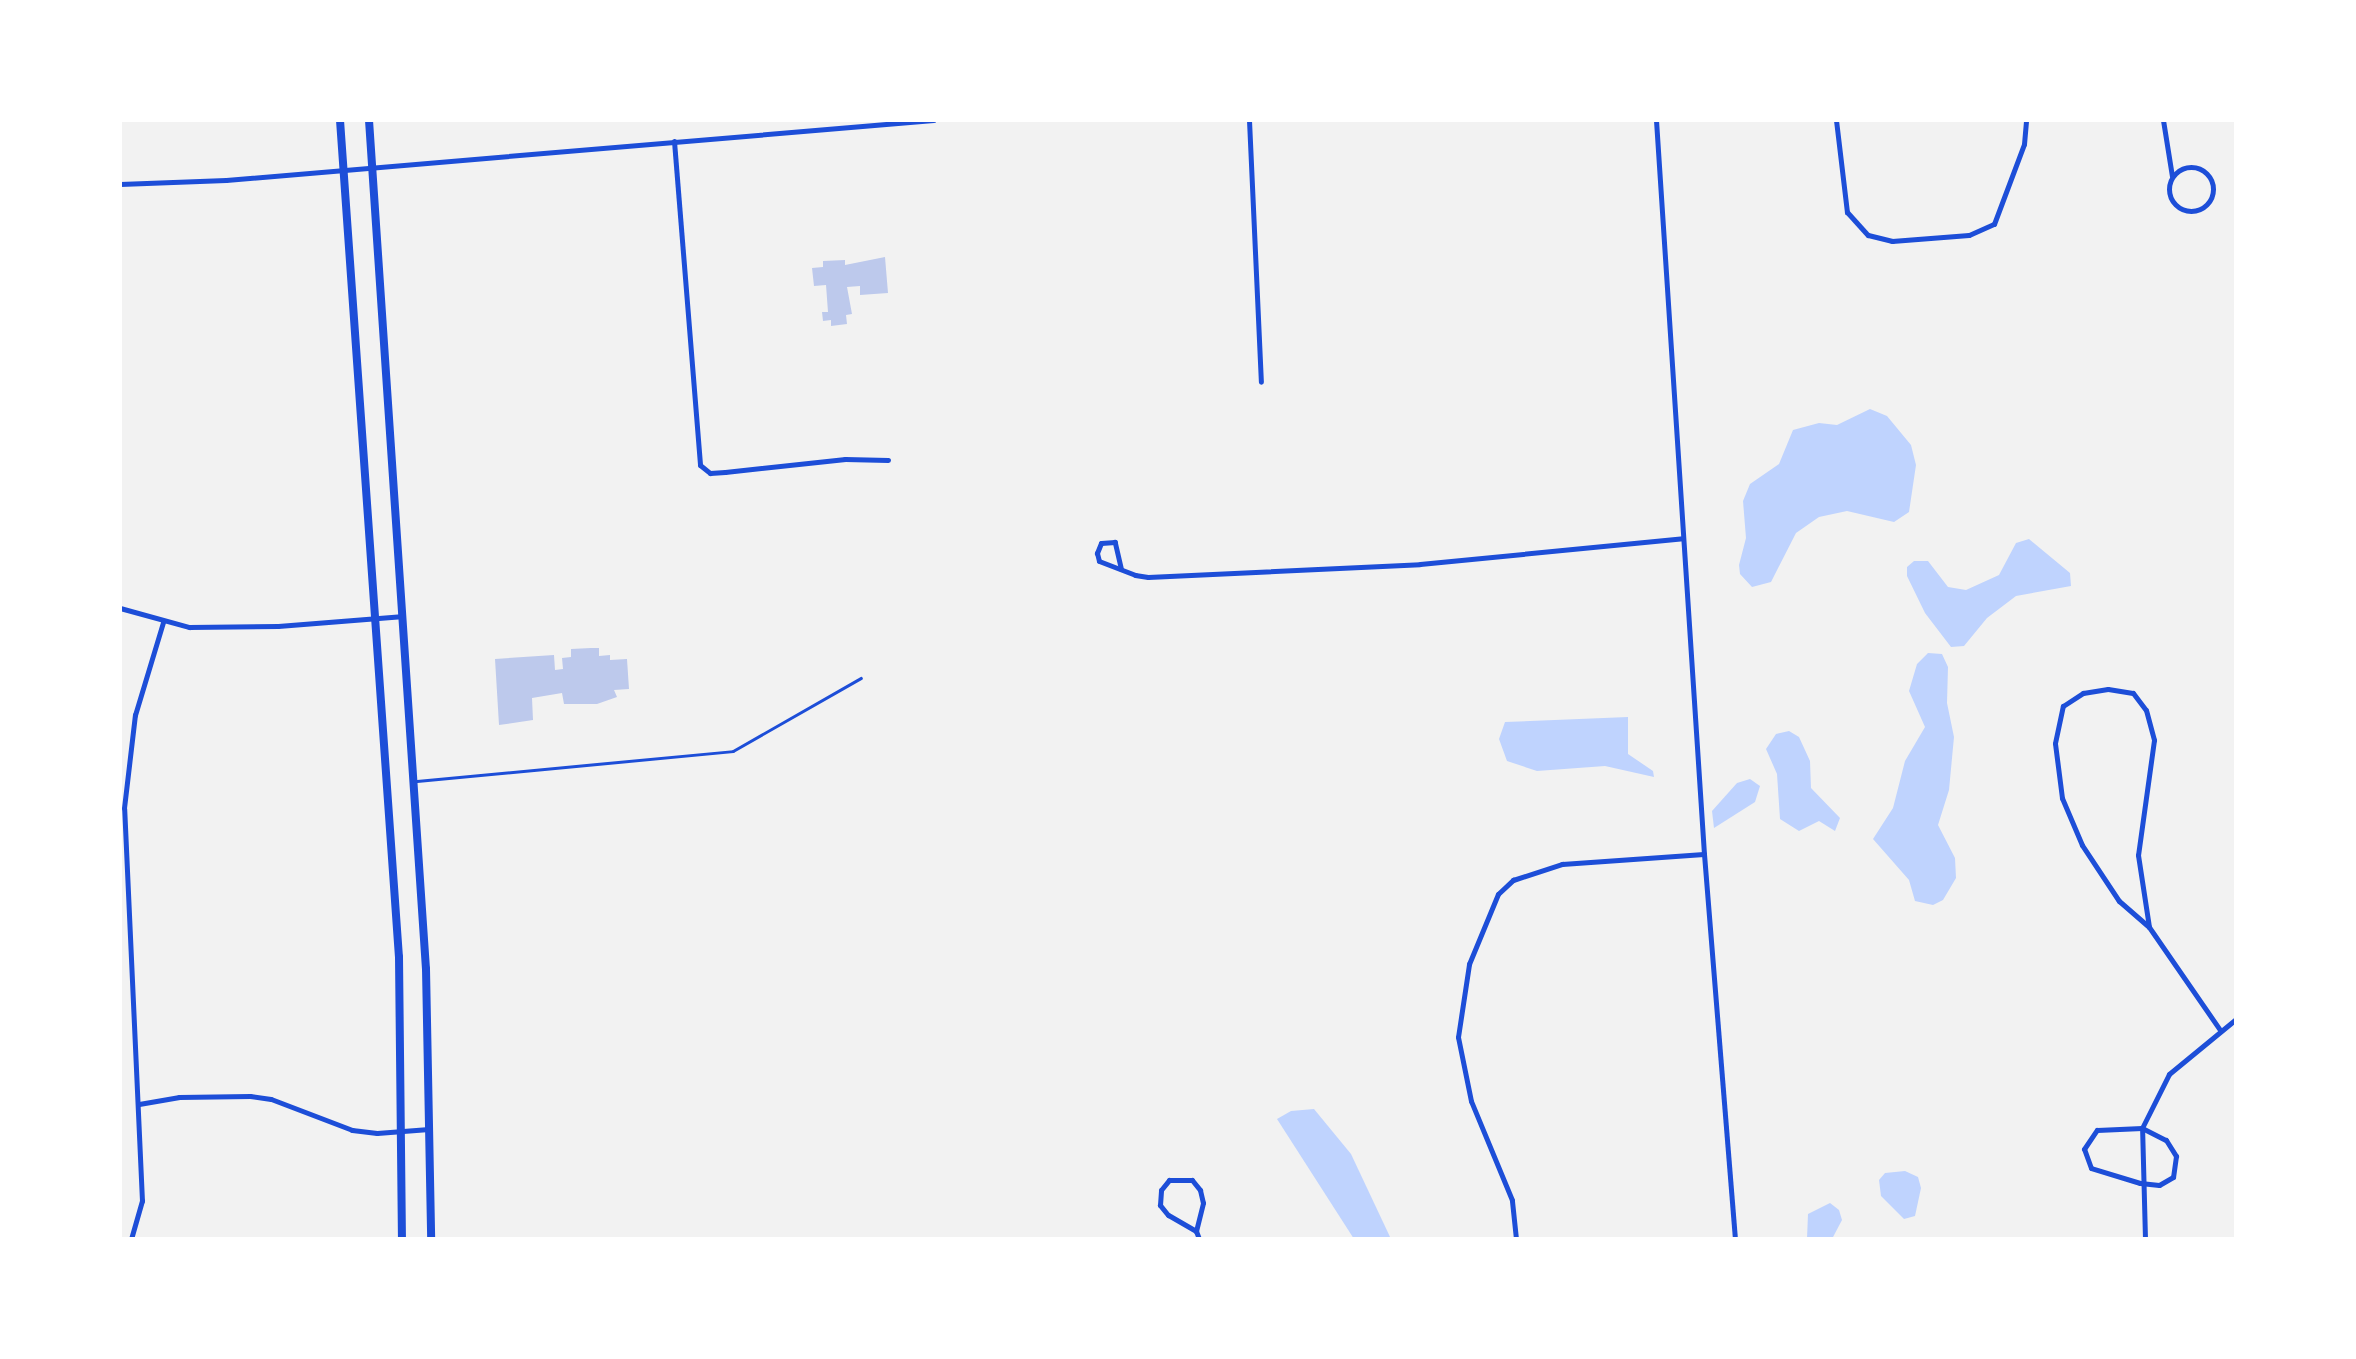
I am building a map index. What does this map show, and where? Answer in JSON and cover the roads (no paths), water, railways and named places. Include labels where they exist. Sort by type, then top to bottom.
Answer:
[{"type":"main road","points":[[340,120],[400,956],[402,1239]]},
{"type":"main road","points":[[369,120],[428,1019],[430,1239]]},
{"type":"street","points":[[120,184],[932,120]]},
{"type":"street","points":[[1249,120],[1261,382]]},
{"type":"street","points":[[1656,120],[1704,854],[1735,1239]]},
{"type":"street","points":[[1836,120],[1846,212],[1868,235],[1892,240],[1969,235],[1994,224],[2024,144],[2026,120]]},
{"type":"street","points":[[2163,120],[2173,177],[2171,197],[2180,208],[2193,211],[2210,200],[2212,183],[2203,170],[2183,168],[2173,177]]},
{"type":"street","points":[[674,141],[700,464],[710,473],[845,459],[888,460]]},
{"type":"street","points":[[1121,569],[1115,542],[1101,543],[1096,553],[1099,562],[1121,569],[1148,577],[1406,564],[1683,538]]},
{"type":"street","points":[[120,608],[163,622],[220,626],[401,616]]},
{"type":"street","points":[[132,1239],[142,1202],[124,808],[135,715],[163,622]]},
{"type":"street","points":[[2150,927],[2138,856],[2154,740],[2147,716],[2133,694],[2108,689],[2083,694],[2063,706],[2055,743],[2062,798],[2082,846],[2119,901],[2150,927],[2220,1030]]},
{"type":"street","points":[[1516,1239],[1512,1200],[1471,1100],[1458,1037],[1468,964],[1498,894],[1513,880],[1562,864],[1704,854]]},
{"type":"street","points":[[2145,1239],[2140,1184],[2142,1128],[2169,1074],[2236,1019]]},
{"type":"street","points":[[139,1104],[179,1097],[250,1096],[271,1099],[352,1130],[429,1129]]},
{"type":"street","points":[[2142,1128],[2166,1140],[2176,1156],[2173,1177],[2160,1185],[2140,1184],[2091,1168],[2084,1149],[2097,1130],[2142,1128]]},
{"type":"street","points":[[1196,1231],[1168,1215],[1160,1205],[1161,1190],[1169,1180],[1192,1180],[1200,1190],[1204,1204],[1196,1231],[1199,1239]]},
{"type":"lane","points":[[415,781],[733,751],[860,678]]},
{"type":"water","points":[[1870,409],[1887,416],[1911,445],[1916,465],[1909,512],[1894,522],[1847,511],[1819,517],[1796,533],[1771,582],[1752,587],[1740,574],[1739,565],[1746,538],[1743,501],[1750,484],[1779,464],[1793,430],[1819,423],[1837,425]]},
{"type":"water","points":[[2029,539],[2070,573],[2071,586],[2016,596],[1987,618],[1964,646],[1951,647],[1925,613],[1907,576],[1907,567],[1914,561],[1928,561],[1948,587],[1966,590],[1999,575],[2016,543]]},
{"type":"water","points":[[1928,653],[1942,654],[1948,667],[1947,703],[1954,737],[1949,790],[1938,825],[1955,858],[1956,878],[1943,900],[1933,905],[1915,901],[1909,880],[1873,839],[1893,808],[1905,761],[1925,727],[1909,691],[1917,664]]},
{"type":"water","points":[[1628,717],[1628,754],[1653,771],[1654,777],[1605,766],[1537,771],[1507,761],[1499,739],[1505,722]]},
{"type":"water","points":[[1789,731],[1799,737],[1810,761],[1811,788],[1840,818],[1835,831],[1819,821],[1799,831],[1780,819],[1777,774],[1766,749],[1776,734]]},
{"type":"water","points":[[1750,779],[1760,786],[1755,802],[1714,828],[1712,811],[1737,783]]},
{"type":"water","points":[[1314,1109],[1351,1154],[1391,1239],[1354,1239],[1277,1119],[1291,1111]]},
{"type":"water","points":[[1905,1171],[1918,1177],[1921,1188],[1915,1216],[1904,1219],[1881,1196],[1879,1180],[1885,1173]]},
{"type":"water","points":[[1830,1203],[1839,1210],[1842,1220],[1832,1239],[1807,1239],[1808,1214]]}]
